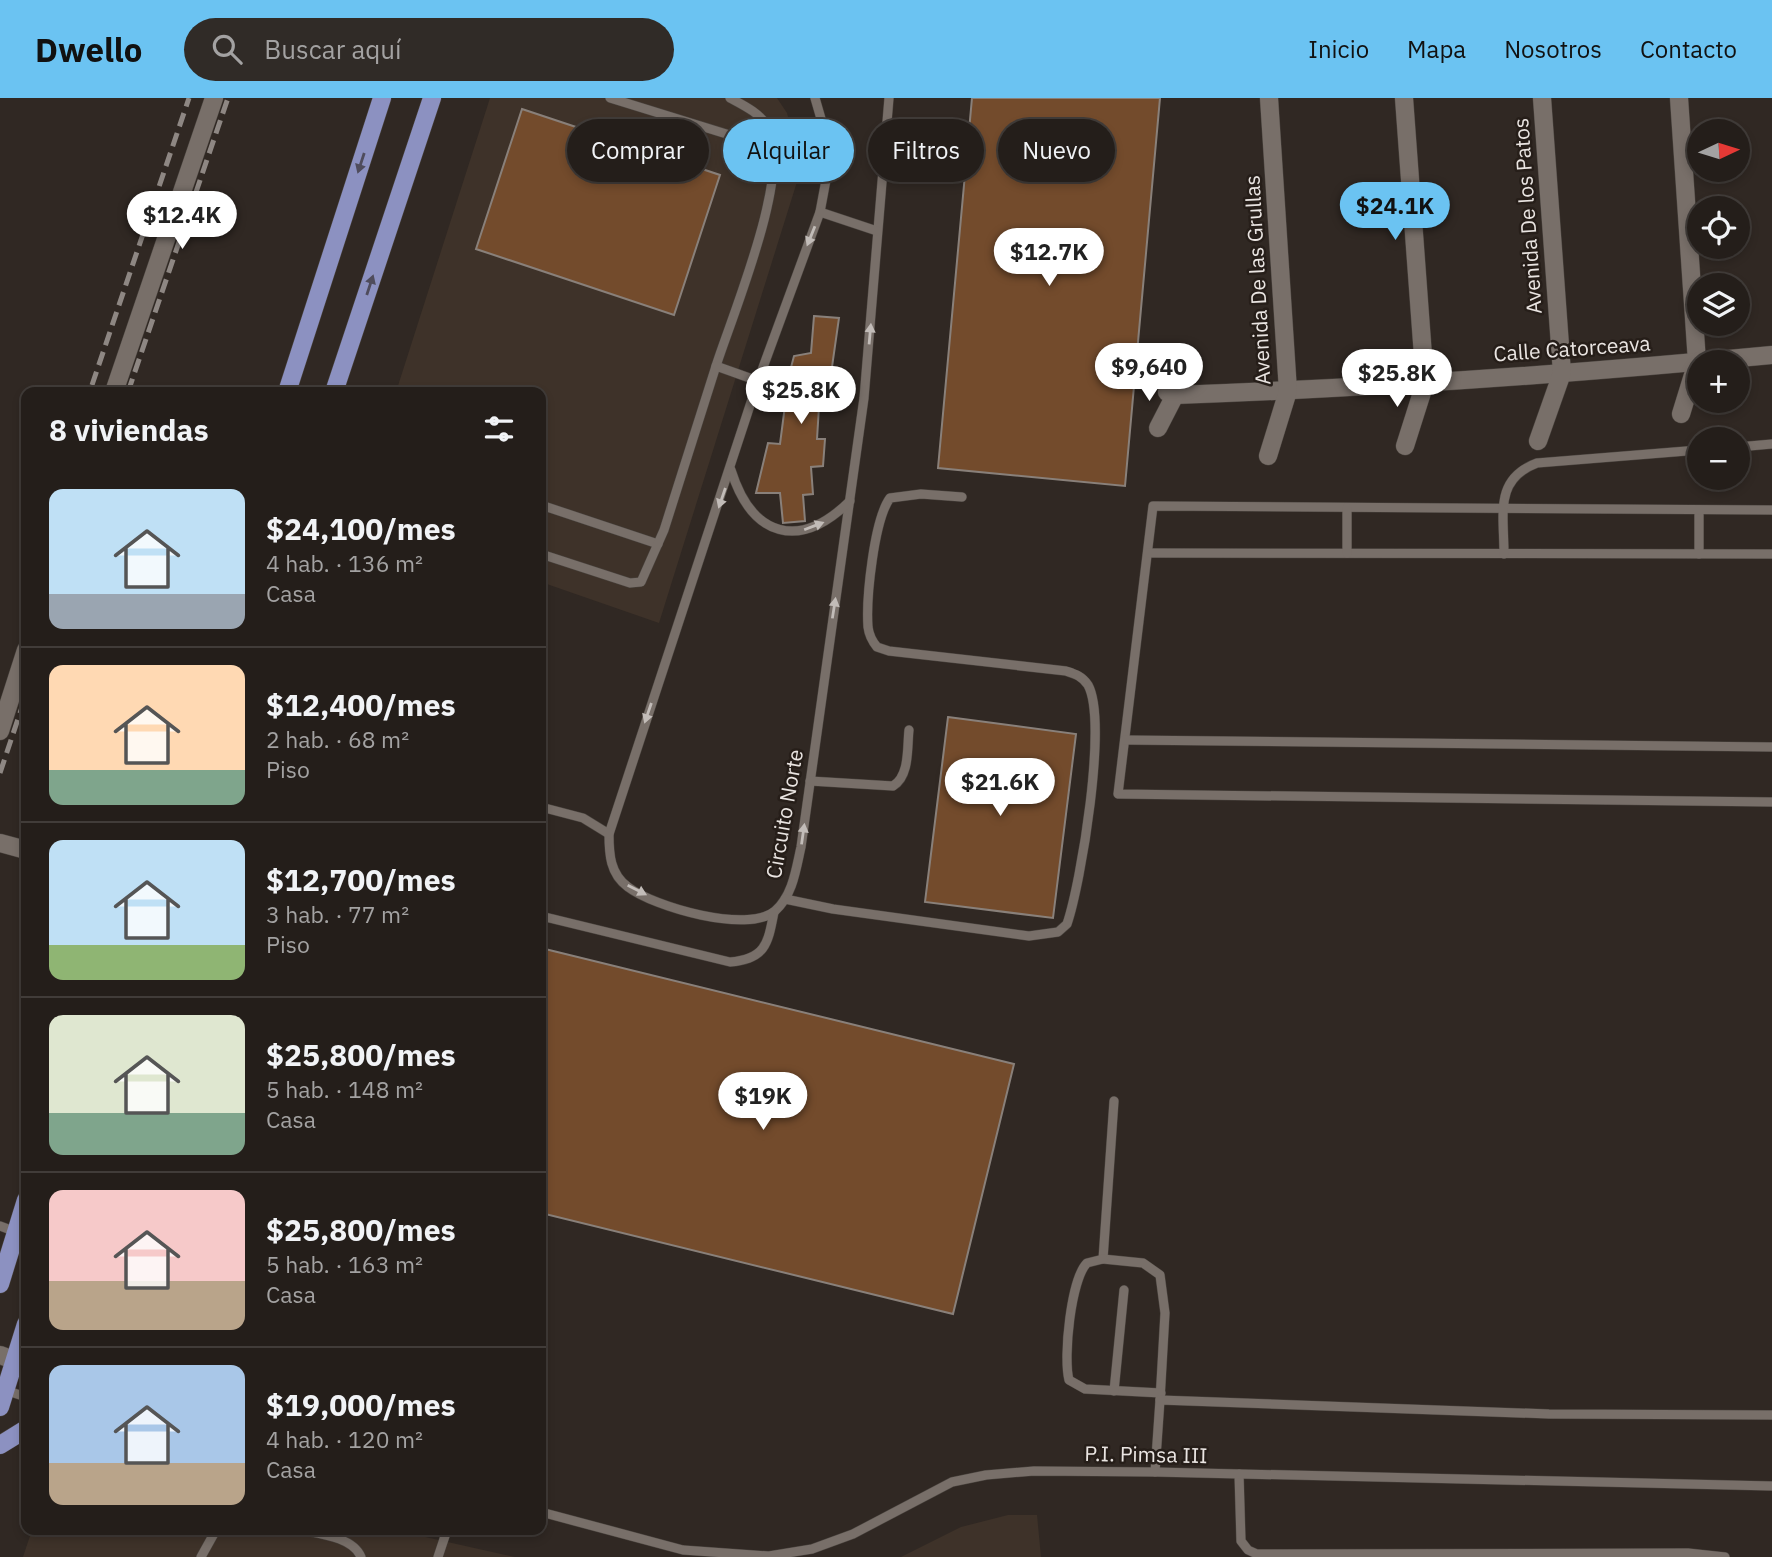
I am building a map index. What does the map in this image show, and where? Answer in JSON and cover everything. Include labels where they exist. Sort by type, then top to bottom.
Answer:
[{"type":"main road","points":[[289,387],[382,98]]},
{"type":"main road","points":[[336,387],[432,98]]},
{"type":"main road","points":[[2,1273],[8,1229],[21,1208]]},
{"type":"main road","points":[[2,1395],[21,1339]]},
{"type":"main road","points":[[0,1445],[21,1432]]},
{"type":"street","points":[[116,387],[214,98]]},
{"type":"street","name":"Avenida De las Grullas","points":[[1268,456],[1288,391],[1269,98]]},
{"type":"street","points":[[1404,98],[1425,383],[1405,446]]},
{"type":"street","name":"Avenida De los Patos","points":[[1542,98],[1562,373]]},
{"type":"street","points":[[1679,98],[1696,350]]},
{"type":"street","name":"Calle Catorceava","points":[[1750,357],[1772,355]]},
{"type":"street","name":"Calle Catorceava","points":[[1158,428],[1171,394],[1425,383],[1687,363]]},
{"type":"street","points":[[1538,441],[1562,373]]},
{"type":"street","points":[[1681,414],[1687,394]]},
{"type":"street","points":[[0,732],[21,666]]},
{"type":"street","points":[[0,843],[21,849]]},
{"type":"lane","points":[[610,98],[723,133]]},
{"type":"lane","points":[[730,98],[752,110],[761,119]]},
{"type":"lane","points":[[774,912],[759,920],[722,919],[673,907],[628,887],[611,864],[609,834],[731,470],[758,381],[820,212],[827,180],[825,142],[815,98]]},
{"type":"lane","name":"Circuito Norte","points":[[774,912],[785,899],[801,847],[850,501],[864,398],[889,98]]},
{"type":"lane","points":[[546,556],[636,583],[645,577],[765,218],[773,182]]},
{"type":"lane","points":[[820,212],[877,231]]},
{"type":"lane","points":[[716,366],[758,381]]},
{"type":"lane","points":[[1750,446],[1772,444]]},
{"type":"lane","points":[[1504,554],[1504,509],[1508,483],[1519,470],[1537,463],[1687,451]]},
{"type":"lane","points":[[731,470],[751,514],[775,530],[806,531],[820,526],[850,501]]},
{"type":"lane","points":[[785,899],[833,909],[1029,936],[1058,932],[1067,924],[1083,843],[1094,755],[1096,724],[1089,687],[1081,677],[1066,671],[889,651],[877,647],[868,629],[884,507],[890,498],[903,495],[962,497]]},
{"type":"lane","points":[[1772,510],[1153,506],[1118,794],[1772,802]]},
{"type":"lane","points":[[546,507],[658,544]]},
{"type":"lane","points":[[1346,553],[1347,508]]},
{"type":"lane","points":[[1699,510],[1699,554]]},
{"type":"lane","points":[[1147,553],[1772,554]]},
{"type":"lane","points":[[810,781],[893,786],[899,783],[905,769],[909,730]]},
{"type":"lane","points":[[1125,740],[1772,747]]},
{"type":"lane","points":[[546,808],[583,818],[609,834]]},
{"type":"lane","points":[[546,917],[730,962],[755,958],[765,947],[774,912]]},
{"type":"lane","points":[[1103,1259],[1114,1101]]},
{"type":"lane","points":[[1155,1472],[1161,1396],[1165,1312],[1160,1275],[1143,1262],[1103,1259],[1087,1264],[1077,1280],[1067,1373],[1077,1387],[1161,1396],[1549,1414],[1772,1415]]},
{"type":"lane","points":[[1114,1391],[1124,1290]]},
{"type":"lane","points":[[2,1395],[21,1397]]},
{"type":"lane","name":"P.I. Pimsa III","points":[[546,1514],[683,1550],[769,1556],[812,1549],[853,1534],[952,1482],[1034,1471],[1772,1486]]},
{"type":"lane","points":[[1238,1474],[1241,1541],[1248,1550],[1257,1554],[1688,1553],[1725,1557]]},
{"type":"lane","points":[[201,1557],[213,1535]]},
{"type":"lane","points":[[320,1535],[345,1541],[357,1548],[361,1557]]},
{"type":"lane","points":[[438,1557],[445,1535]]},
{"type":"shaded area","points":[[490,98],[777,98],[788,119],[723,119],[723,182],[797,182],[659,623],[546,584],[546,387],[398,387]]},
{"type":"shaded area","points":[[1008,1515],[1037,1515],[1041,1557],[901,1557],[961,1527]]},
{"type":"shaded area","points":[[30,1535],[416,1535],[515,1557],[23,1557]]},
{"type":"building","points":[[972,98],[1160,98],[1125,486],[938,468],[964,182],[984,182],[984,119],[970,119]]},
{"type":"building","points":[[522,109],[567,124],[567,182],[709,182],[709,171],[720,175],[674,315],[476,249]]},
{"type":"building","points":[[814,316],[839,318],[831,374],[821,374],[817,439],[825,439],[823,466],[811,467],[813,494],[803,495],[805,521],[783,523],[780,493],[756,493],[768,443],[780,444],[794,356],[811,353]]},
{"type":"building","points":[[948,717],[1076,734],[1053,918],[925,902]]},
{"type":"building","points":[[546,949],[1014,1064],[953,1314],[546,1214]]},
{"type":"railway","points":[[92,385],[189,98]]},
{"type":"railway","points":[[130,387],[228,98]]},
{"type":"railway","points":[[0,773],[21,710]]}]
